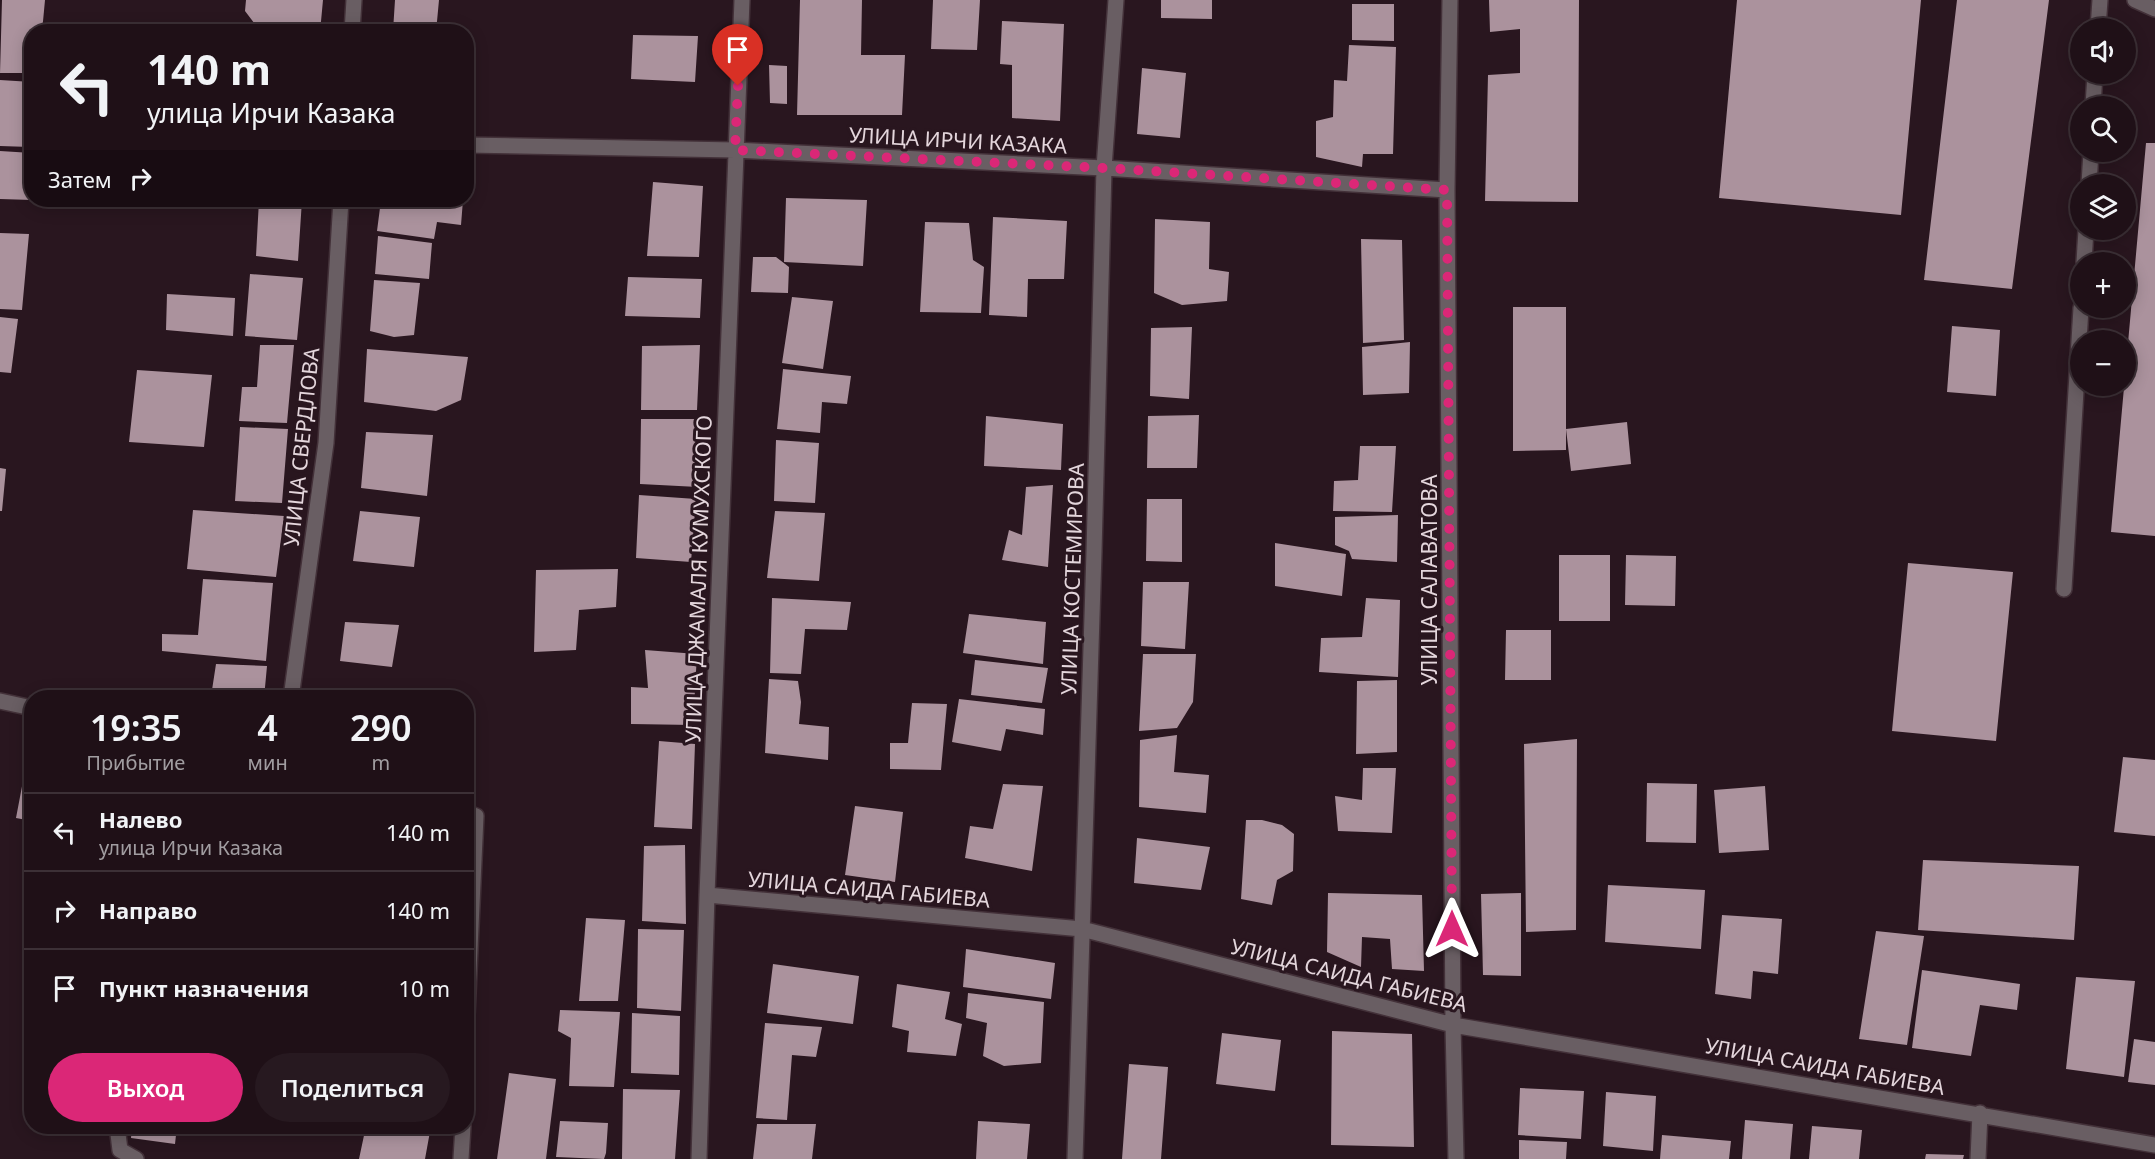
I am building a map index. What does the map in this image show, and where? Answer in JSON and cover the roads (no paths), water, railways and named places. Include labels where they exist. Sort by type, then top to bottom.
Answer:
[{"type":"street","points":[[352,24],[354,0]]},
{"type":"street","name":"УЛИЦА ДЖАМАЛЯ КУМУХСКОГО","points":[[699,1159],[742,0]]},
{"type":"street","name":"УЛИЦА КОСТЕМИРОВА","points":[[1075,1159],[1104,168],[1116,0]]},
{"type":"street","name":"УЛИЦА САЛАВАТОВА","points":[[1450,0],[1447,190],[1456,1159]]},
{"type":"street","points":[[2099,18],[2100,0]]},
{"type":"street","points":[[2135,0],[2155,9]]},
{"type":"street","name":"УЛИЦА ИРЧИ КАЗАКА","points":[[474,145],[735,150],[1104,168],[1447,190]]},
{"type":"street","name":"УЛИЦА СВЕРДЛОВА","points":[[292,690],[327,443],[341,207]]},
{"type":"street","points":[[2064,589],[2080,318]]},
{"type":"street","points":[[0,701],[24,706]]},
{"type":"street","points":[[474,815],[476,816],[474,860]]},
{"type":"street","name":"УЛИЦА САИДА ГАБИЕВА","points":[[707,895],[1082,929],[1453,1025],[1980,1113],[2155,1145]]},
{"type":"street","points":[[1978,1159],[1980,1113]]},
{"type":"street","points":[[118,1134],[120,1150],[136,1159]]},
{"type":"street","points":[[461,1159],[463,1134]]}]
